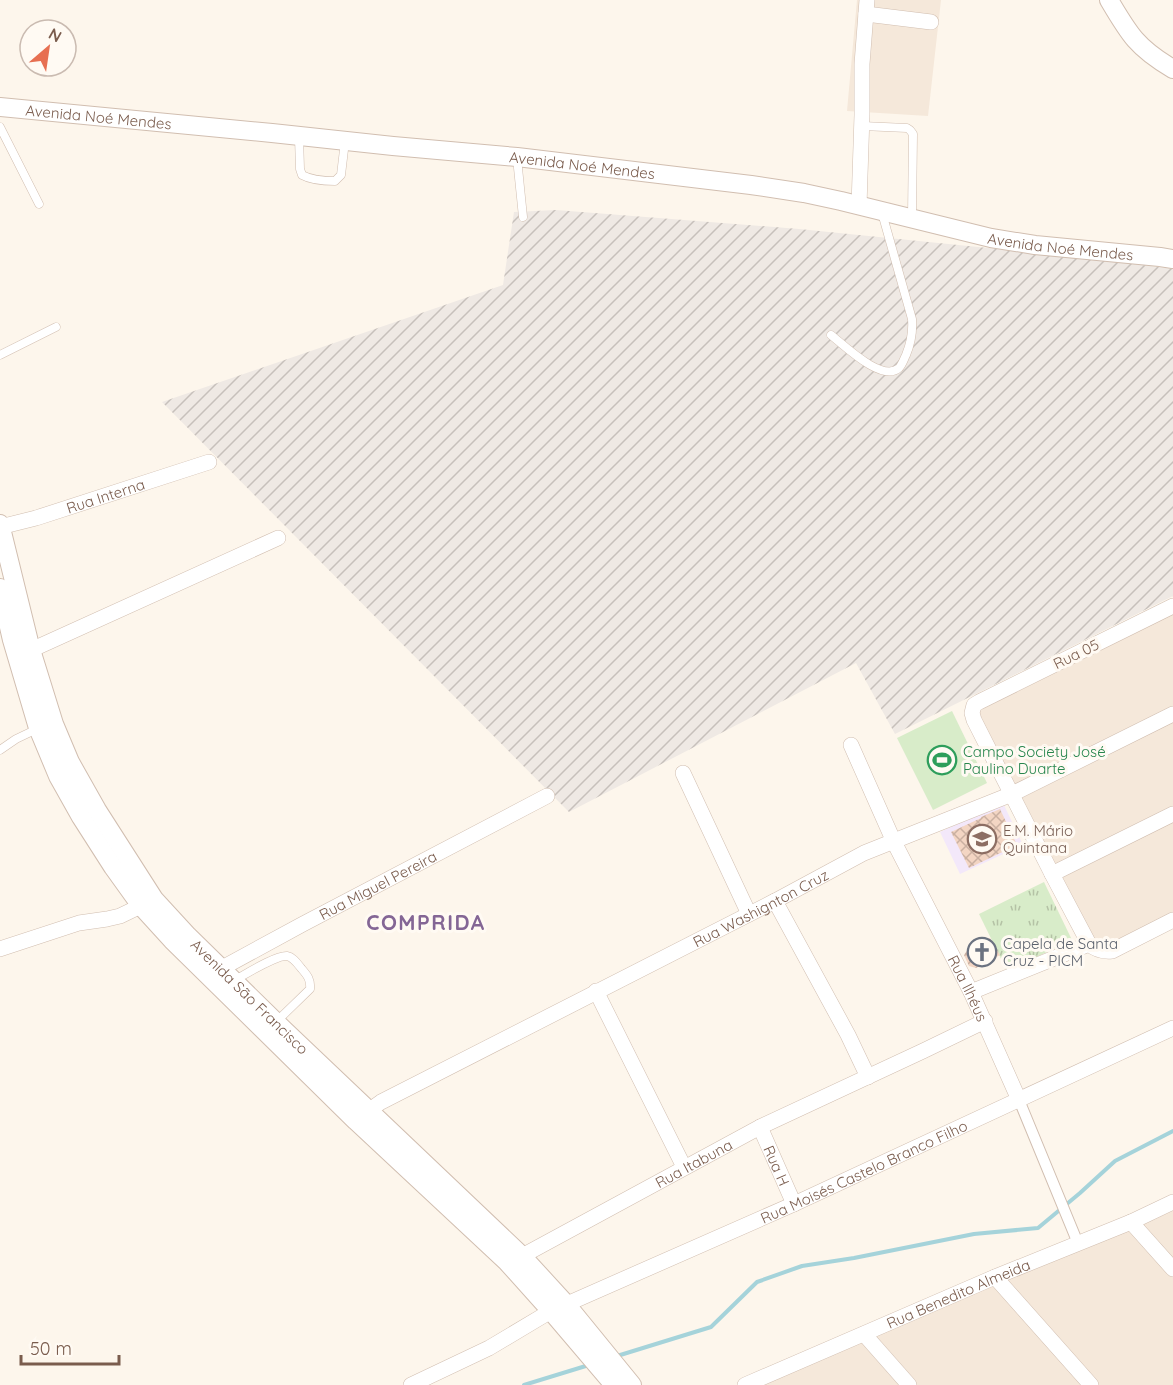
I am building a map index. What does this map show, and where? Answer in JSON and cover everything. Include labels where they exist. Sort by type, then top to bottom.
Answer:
[{"type":"street","points":[[1109,0],[1138,45],[1173,69]]},
{"type":"street","points":[[859,206],[862,64],[866,7],[931,22]]},
{"type":"street","name":"Avenida Noé Mendes","points":[[0,107],[517,157],[751,185],[804,193],[991,238],[1035,245],[1169,257]]},
{"type":"street","name":"Rua Interna","points":[[0,526],[36,518],[209,462]]},
{"type":"street","name":"Avenida São Francisco","points":[[0,526],[31,650],[46,726]]},
{"type":"street","points":[[31,650],[279,538]]},
{"type":"street","name":"Avenida São Francisco","points":[[0,588],[12,640],[46,726],[70,762],[147,903],[188,936],[221,975],[486,1242],[559,1307]]},
{"type":"street","name":"Rua 05","points":[[1012,794],[974,720],[973,708],[980,702],[1173,606]]},
{"type":"street","name":"Rua Washignton Cruz","points":[[362,1116],[381,1102],[775,901],[864,853],[1012,794],[1173,714]]},
{"type":"street","name":"Rua Ilhéus","points":[[851,745],[894,842],[985,1021],[1075,1236]]},
{"type":"street","points":[[683,773],[749,914]]},
{"type":"street","points":[[1012,794],[1089,944],[1099,951],[1112,951],[1173,920]]},
{"type":"street","name":"Rua Miguel Pereira","points":[[221,975],[548,796]]},
{"type":"street","points":[[1052,874],[1173,814]]},
{"type":"street","points":[[775,901],[848,1035],[868,1077]]},
{"type":"street","points":[[0,949],[79,922],[120,916],[147,903]]},
{"type":"street","points":[[971,992],[1089,944]]},
{"type":"street","name":"Avenida São Francisco","points":[[221,975],[278,1030]]},
{"type":"street","points":[[596,991],[684,1167]]},
{"type":"street","name":"Rua Itabuna","points":[[522,1256],[759,1127],[985,1021]]},
{"type":"street","name":"Rua Moisés Castelo Branco Filho","points":[[411,1385],[489,1348],[559,1307],[794,1204],[1173,1028]]},
{"type":"street","name":"Avenida São Francisco","points":[[362,1116],[522,1256],[559,1307],[599,1355],[632,1385]]},
{"type":"street","name":"Rua H","points":[[759,1127],[794,1204]]},
{"type":"street","name":"Rua Benedito Almeida","points":[[745,1385],[995,1277],[1131,1222],[1173,1202]]},
{"type":"street","points":[[1131,1222],[1173,1269]]},
{"type":"street","points":[[995,1277],[1090,1385]]},
{"type":"street","points":[[864,1334],[909,1385]]},
{"type":"street","name":"Avenida São Francisco","points":[[599,1355],[614,1385]]},
{"type":"lane","points":[[0,126],[39,204]]},
{"type":"lane","points":[[862,126],[907,128],[913,134],[912,219]]},
{"type":"lane","points":[[299,136],[302,175],[329,181],[335,181],[341,174],[345,141]]},
{"type":"lane","points":[[517,157],[523,218]]},
{"type":"lane","points":[[831,335],[868,364],[880,370],[890,372],[899,368],[905,358],[912,340],[912,319],[881,212]]},
{"type":"lane","points":[[0,355],[56,327]]},
{"type":"lane","points":[[0,750],[16,739],[46,726]]},
{"type":"lane","points":[[221,975],[279,957],[288,956],[295,960],[311,983],[309,989],[278,1030]]},
{"type":"shaded area","points":[[857,0],[941,0],[928,116],[847,111]]},
{"type":"shaded area","points":[[556,210],[799,229],[1097,259],[1173,269],[1173,596],[895,734],[856,663],[569,812],[162,402],[503,285],[514,212]]},
{"type":"shaded area","points":[[1173,607],[1173,920],[1112,951],[1089,944],[974,705]]},
{"type":"shaded area","name":"E.M. Mário Quintana","points":[[1003,803],[1023,845],[960,874],[940,832]]},
{"type":"shaded area","points":[[1173,1202],[1173,1385],[745,1385]]},
{"type":"green space","name":"Campo Society José Paulino Duarte","points":[[952,711],[987,783],[933,810],[897,738]]},
{"type":"green space","points":[[1044,882],[1072,940],[1007,971],[979,914]]},
{"type":"building","name":"E.M. Mário Quintana","points":[[1000,809],[1017,845],[969,868],[951,832]]},
{"type":"building","name":"Capela de Santa Cruz - PICM","points":[[990,938],[1000,955],[976,968],[969,966],[964,955],[968,949]]},
{"type":"waterway","points":[[617,1356],[711,1327],[757,1282],[802,1266],[974,1234],[1038,1228],[1115,1161],[1173,1131]]},
{"type":"waterway","points":[[524,1385],[589,1365]]},
{"type":"place","name":"Campo Society José Paulino Duarte","points":[[942,760]]},
{"type":"place","name":"E.M. Mário Quintana","points":[[982,839]]},
{"type":"place","name":"Capela de Santa Cruz - PICM","points":[[982,952]]},
{"type":"district","name":"COMPRIDA","points":[[426,922]]}]
